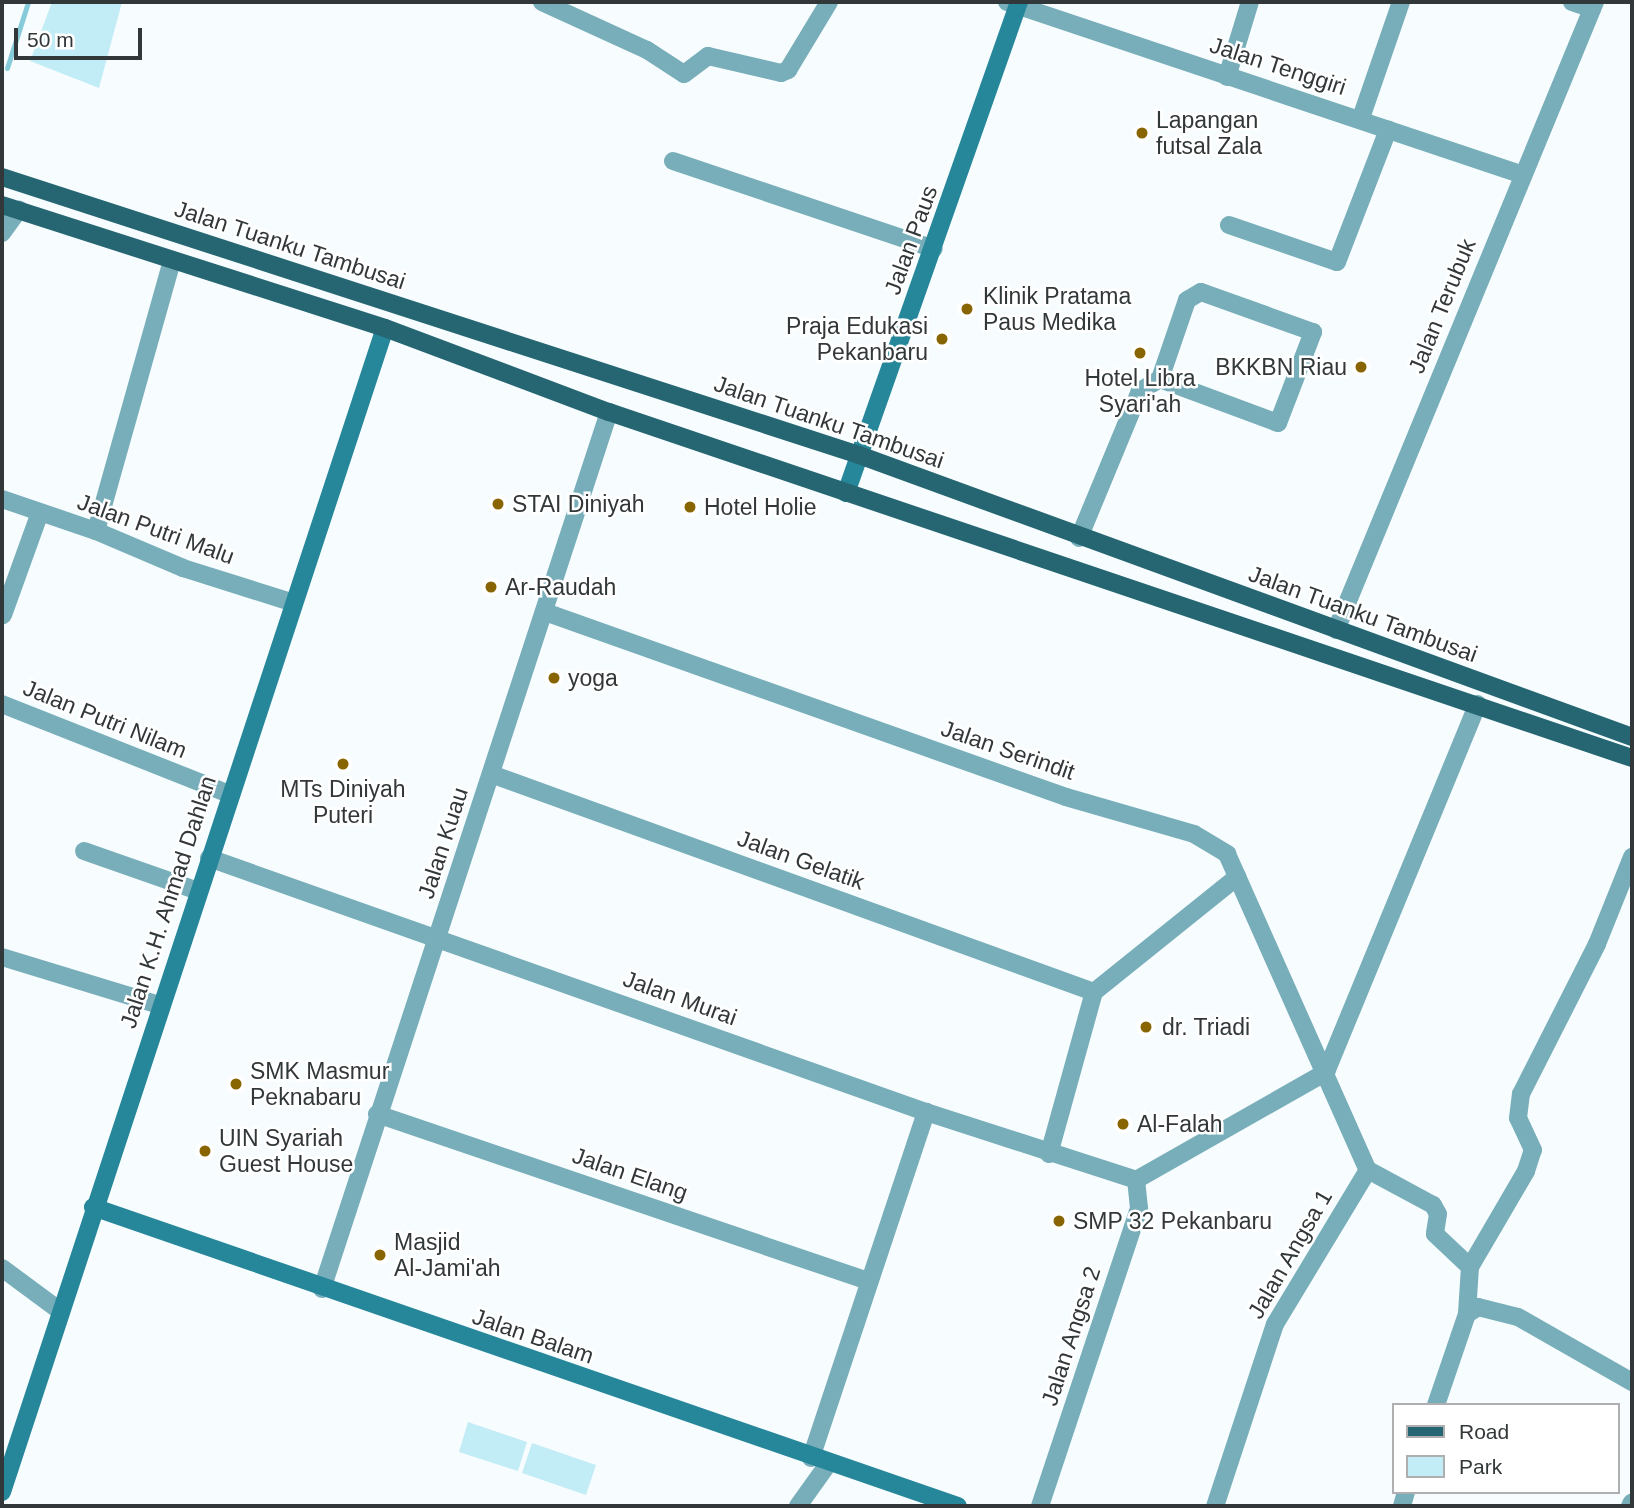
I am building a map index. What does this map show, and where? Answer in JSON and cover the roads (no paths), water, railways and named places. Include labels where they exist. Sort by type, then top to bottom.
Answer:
[{"type":"main road","name":"Jalan Paus","points":[[846,493],[934,249],[1015,3]]},
{"type":"main road","name":"Jalan Tuanku Tambusai","points":[[2,177],[859,454],[1079,538],[1632,737]]},
{"type":"main road","name":"Jalan Tuanku Tambusai","points":[[10,208],[385,328],[609,412],[1632,758]]},
{"type":"main road","name":"Jalan K.H. Ahmad Dahlan","points":[[2,1492],[159,1005],[385,328]]},
{"type":"main road","name":"Jalan Balam","points":[[93,1207],[322,1289],[958,1506]]},
{"type":"street","points":[[542,2],[647,50],[684,74],[708,56],[781,73],[788,70],[829,2]]},
{"type":"street","points":[[1227,77],[1250,2]]},
{"type":"street","points":[[1361,118],[1401,2]]},
{"type":"street","points":[[1572,2],[1594,5]]},
{"type":"street","name":"Jalan Tenggiri","points":[[1015,3],[1227,77],[1361,118],[1388,130],[1522,174]]},
{"type":"street","name":"Jalan Terubuk","points":[[1336,630],[1594,5]]},
{"type":"street","points":[[1229,225],[1337,262],[1388,130]]},
{"type":"street","points":[[673,161],[934,249]]},
{"type":"street","points":[[2,233],[10,208]]},
{"type":"street","points":[[96,531],[172,261]]},
{"type":"street","points":[[1079,538],[1140,391],[1160,379],[1187,300],[1201,292],[1312,332],[1278,423],[1160,379]]},
{"type":"street","name":"Jalan Kuau","points":[[322,1289],[377,1114],[439,938],[609,412]]},
{"type":"street","name":"Jalan Putri Malu","points":[[2,499],[96,531],[183,568],[294,603]]},
{"type":"street","points":[[3,615],[40,512]]},
{"type":"street","name":"Jalan Serindit","points":[[545,612],[1066,797],[1194,834],[1227,854],[1326,1072]]},
{"type":"street","name":"Jalan Putri Nilam","points":[[2,704],[229,794]]},
{"type":"street","points":[[1136,1180],[1326,1072],[1478,704]]},
{"type":"street","name":"Jalan Gelatik","points":[[491,774],[1094,992]]},
{"type":"street","points":[[84,851],[198,891]]},
{"type":"street","points":[[1437,1403],[1467,1314],[1471,1267],[1526,1171],[1533,1150],[1518,1118],[1521,1094],[1597,944],[1632,857]]},
{"type":"street","name":"Jalan Murai","points":[[209,858],[926,1112],[1136,1180]]},
{"type":"street","points":[[1049,1154],[1094,992],[1237,877]]},
{"type":"street","points":[[2,957],[159,1005]]},
{"type":"street","points":[[1326,1072],[1368,1170],[1433,1205],[1438,1214],[1435,1234],[1471,1267]]},
{"type":"street","points":[[798,1506],[820,1461],[868,1281],[926,1112]]},
{"type":"street","name":"Jalan Elang","points":[[377,1114],[868,1281]]},
{"type":"street","name":"Jalan Angsa 1","points":[[1215,1506],[1275,1324],[1368,1170]]},
{"type":"street","name":"Jalan Angsa 2","points":[[1040,1506],[1139,1208],[1136,1180]]},
{"type":"street","points":[[2,1268],[59,1310]]},
{"type":"street","points":[[1467,1314],[1488,1306],[1518,1317],[1632,1382]]},
{"type":"waterway","points":[[7,68],[28,2]]},
{"type":"place","name":"Lapangan futsal Zala","points":[[1142,133]]},
{"type":"place","name":"Klinik Pratama Paus Medika","points":[[967,309]]},
{"type":"place","name":"Praja Edukasi Pekanbaru","points":[[942,339]]},
{"type":"place","name":"Hotel Libra Syari'ah","points":[[1140,353]]},
{"type":"place","name":"BKKBN Riau","points":[[1361,367]]},
{"type":"place","name":"STAI Diniyah","points":[[498,504]]},
{"type":"place","name":"Hotel Holie","points":[[690,507]]},
{"type":"place","name":"Ar-Raudah","points":[[491,587]]},
{"type":"place","name":"yoga","points":[[554,678]]},
{"type":"place","name":"MTs Diniyah Puteri","points":[[343,764]]},
{"type":"place","name":"dr. Triadi","points":[[1146,1027]]},
{"type":"place","name":"SMK Masmur Peknabaru","points":[[236,1084]]},
{"type":"place","name":"Al-Falah","points":[[1123,1124]]},
{"type":"place","name":"UIN Syariah Guest House","points":[[205,1151]]},
{"type":"place","name":"SMP 32 Pekanbaru","points":[[1059,1221]]},
{"type":"place","name":"Masjid Al-Jami'ah","points":[[380,1255]]}]
